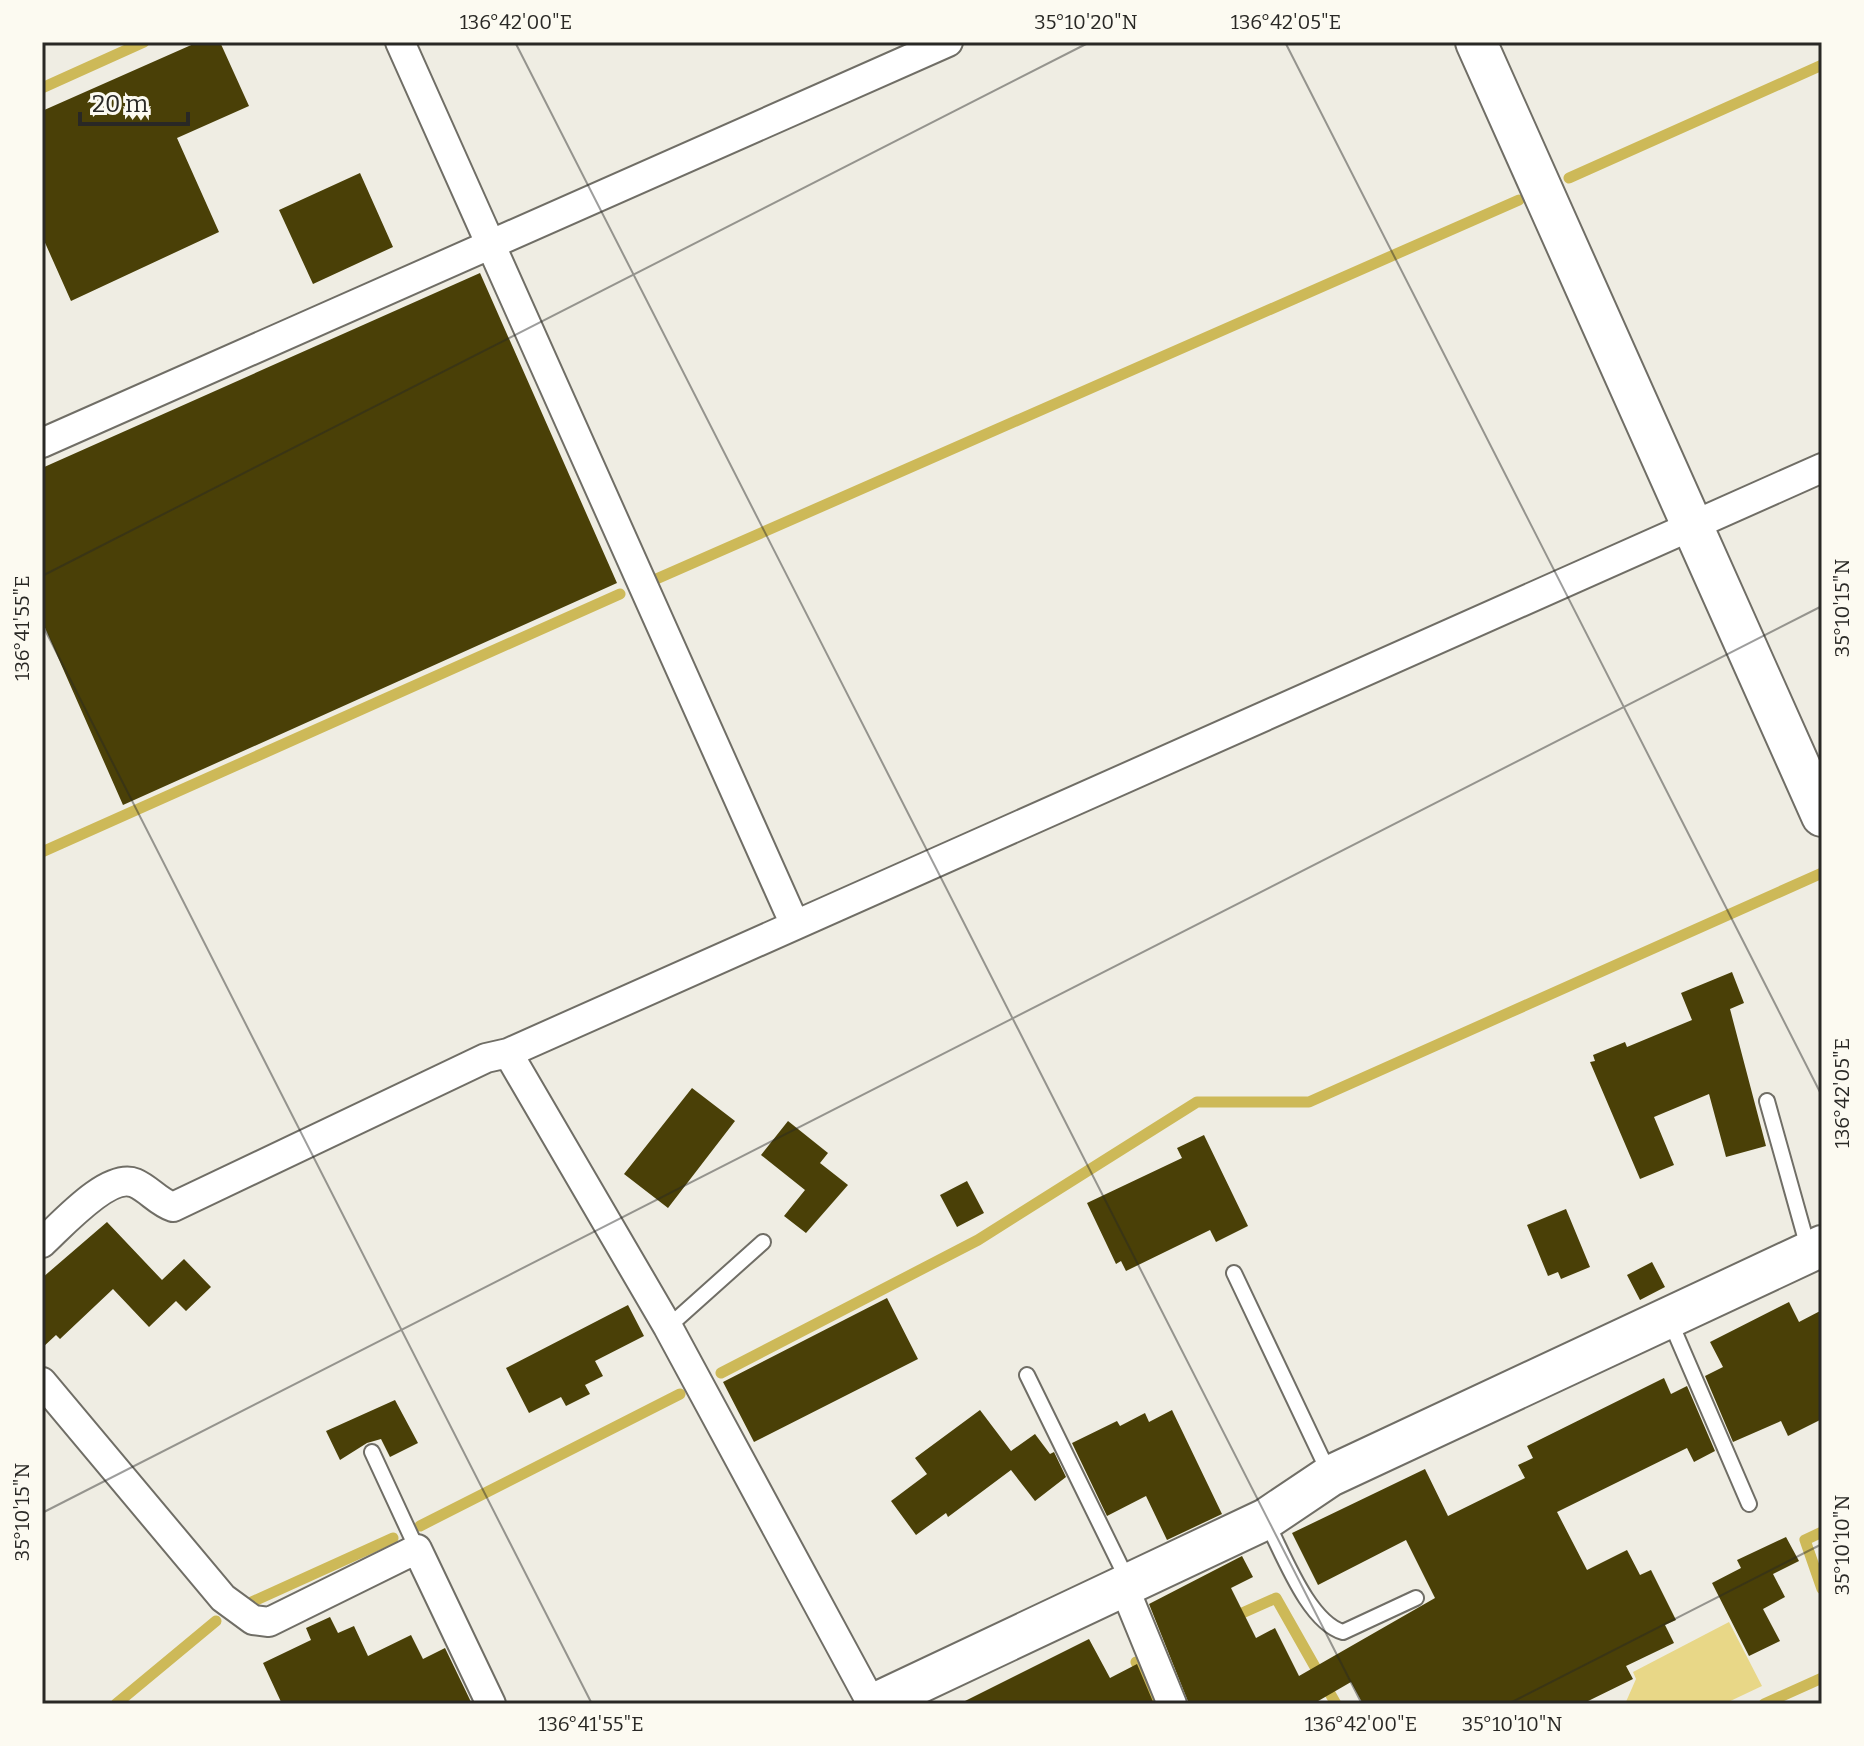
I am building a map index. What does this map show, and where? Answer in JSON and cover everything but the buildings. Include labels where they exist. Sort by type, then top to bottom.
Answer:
[{"type":"street","points":[[400,42],[795,925]]},
{"type":"street","points":[[42,443],[948,42]]},
{"type":"street","points":[[1476,42],[1822,816]]},
{"type":"street","points":[[42,1243],[105,1187],[120,1180],[135,1183],[161,1203],[173,1207],[486,1058],[508,1053],[1822,468]]},
{"type":"street","points":[[508,1053],[668,1327],[873,1704],[1266,1519],[1330,1476],[1816,1249]]},
{"type":"street","points":[[42,1382],[223,1598],[253,1620],[269,1622],[417,1549],[491,1704]]},
{"type":"street","points":[[1127,1586],[1172,1704]]},
{"type":"lane","points":[[1767,1101],[1816,1249]]},
{"type":"lane","points":[[668,1327],[763,1242]]},
{"type":"lane","points":[[1234,1273],[1330,1476]]},
{"type":"lane","points":[[1668,1318],[1749,1504]]},
{"type":"lane","points":[[1027,1375],[1127,1586]]},
{"type":"lane","points":[[372,1452],[417,1549]]},
{"type":"lane","points":[[1266,1519],[1316,1614],[1328,1628],[1343,1632],[1416,1598]]},
{"type":"shaded area","points":[[1729,1622],[1762,1686],[1724,1704],[1625,1704],[1636,1679],[1633,1672]]},
{"type":"waterway","points":[[42,88],[144,42]]},
{"type":"waterway","points":[[1569,178],[1822,65]]},
{"type":"waterway","points":[[654,580],[1519,200]]},
{"type":"waterway","points":[[42,852],[620,594]]},
{"type":"waterway","points":[[721,1373],[978,1240],[1197,1102],[1309,1102],[1822,873]]},
{"type":"waterway","points":[[420,1526],[680,1394]]},
{"type":"waterway","points":[[1822,1532],[1805,1540],[1822,1589]]},
{"type":"waterway","points":[[245,1605],[393,1538]]},
{"type":"waterway","points":[[1231,1618],[1276,1598],[1336,1704]]},
{"type":"waterway","points":[[116,1704],[216,1621]]},
{"type":"waterway","points":[[1136,1662],[1155,1704]]},
{"type":"waterway","points":[[1764,1704],[1822,1678]]}]
